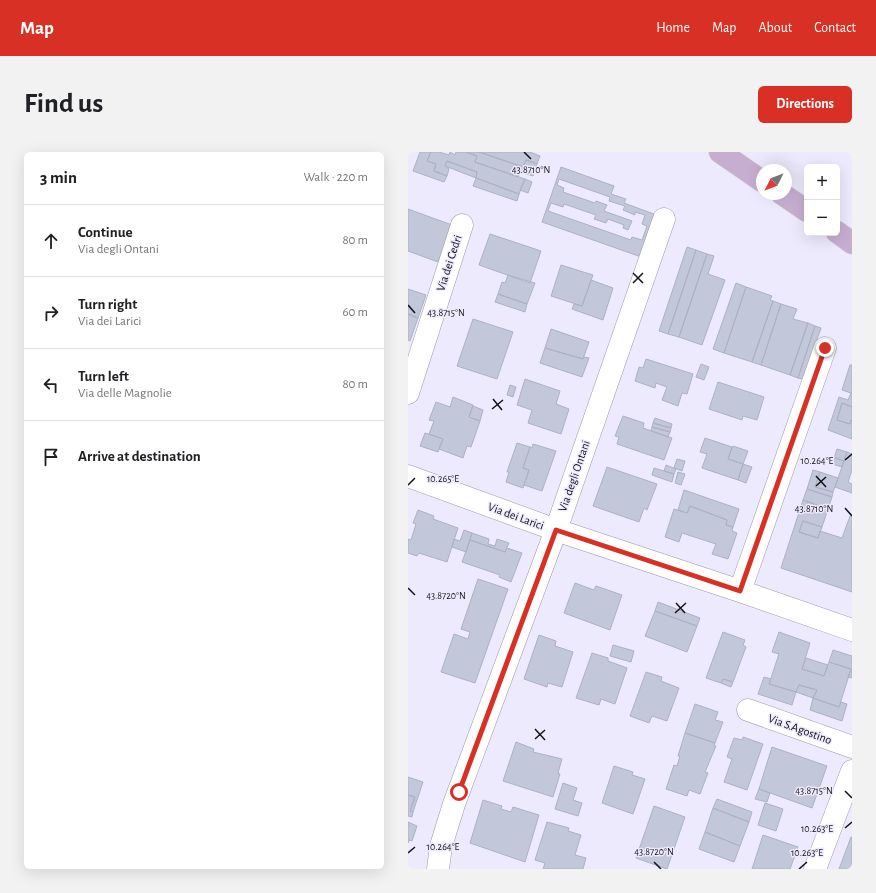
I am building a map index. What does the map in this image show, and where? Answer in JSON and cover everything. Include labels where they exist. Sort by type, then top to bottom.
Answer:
[{"type":"main road","points":[[720,152],[756,176]]},
{"type":"main road","points":[[791,200],[804,209]]},
{"type":"main road","points":[[840,234],[852,243]]},
{"type":"street","name":"Via degli Ontani","points":[[438,869],[441,846],[454,804],[556,530],[664,219]]},
{"type":"street","name":"Via dei Cedri","points":[[408,393],[462,225]]},
{"type":"street","points":[[740,591],[825,348]]},
{"type":"street","name":"Via dei Larici","points":[[408,476],[556,530],[852,630]]},
{"type":"street","name":"Via S.Agostino","points":[[748,710],[852,747]]},
{"type":"street","points":[[815,869],[852,771]]},
{"type":"building","points":[[420,152],[431,152],[427,161],[436,164],[434,171],[447,176],[444,182],[413,171]]},
{"type":"building","points":[[431,152],[439,152],[449,155],[450,152],[455,155],[456,152],[466,152],[477,156],[475,162],[525,179],[519,194],[476,178],[477,172],[447,161],[445,166],[449,169],[447,176],[434,171],[436,164],[427,161]]},
{"type":"building","points":[[466,152],[479,152],[523,167],[526,160],[537,164],[533,176],[520,172],[518,177],[475,162],[477,156]]},
{"type":"building","points":[[479,152],[530,152],[540,156],[537,164],[526,160],[523,167]]},
{"type":"building","points":[[447,161],[477,172],[476,178],[445,166]]},
{"type":"building","points":[[561,167],[614,186],[611,194],[626,199],[624,203],[662,217],[647,259],[542,222]],"holes":[[[559,179],[610,197],[609,201],[625,206],[623,210],[635,215],[635,212],[645,215],[642,224],[647,226],[642,240],[632,237],[631,240],[548,211],[551,203],[563,207],[564,204],[596,215],[594,219],[606,223],[608,219],[624,225],[623,228],[628,230],[632,221],[604,211],[607,205],[596,201],[595,203],[563,192],[564,188],[557,185]]]},
{"type":"building","points":[[476,178],[519,194],[517,201],[473,186]]},
{"type":"building","points":[[525,179],[532,182],[528,193],[520,190]]},
{"type":"building","points":[[408,209],[452,225],[438,262],[408,251]]},
{"type":"building","points":[[490,234],[541,251],[530,283],[479,265]]},
{"type":"building","points":[[687,247],[696,250],[668,334],[659,331]]},
{"type":"building","points":[[696,250],[707,254],[679,337],[668,334]]},
{"type":"building","points":[[707,254],[714,256],[708,274],[725,280],[702,345],[679,337]]},
{"type":"building","points":[[561,265],[593,275],[582,306],[551,296]]},
{"type":"building","points":[[508,275],[535,283],[527,304],[498,294],[502,282],[505,283]]},
{"type":"building","points":[[591,280],[613,288],[603,320],[572,309],[574,304],[582,306]]},
{"type":"building","points":[[736,283],[746,287],[724,353],[713,349]]},
{"type":"building","points":[[746,287],[772,296],[770,300],[773,301],[752,362],[724,353]]},
{"type":"building","points":[[408,289],[426,295],[418,318],[408,314]]},
{"type":"building","points":[[498,294],[527,304],[525,312],[495,302]]},
{"type":"building","points":[[773,301],[781,304],[761,365],[752,362]]},
{"type":"building","points":[[781,304],[797,309],[793,319],[808,323],[790,375],[761,365]]},
{"type":"building","points":[[408,314],[418,318],[410,341],[408,340]]},
{"type":"building","points":[[473,319],[513,332],[497,379],[457,366]]},
{"type":"building","points":[[808,323],[815,326],[798,378],[790,375]]},
{"type":"building","points":[[815,326],[821,328],[803,379],[798,378]]},
{"type":"building","points":[[551,329],[589,342],[583,359],[545,348]]},
{"type":"building","points":[[545,348],[583,359],[584,357],[589,358],[582,377],[540,363]]},
{"type":"building","points":[[646,359],[693,374],[687,394],[682,393],[678,406],[662,400],[667,387],[656,383],[655,388],[635,381],[639,367],[643,368]]},
{"type":"building","points":[[701,364],[709,367],[704,380],[696,377]]},
{"type":"building","points":[[850,365],[852,365],[852,407],[842,403],[837,420],[850,424],[852,420],[852,439],[828,430],[839,397],[848,400],[851,393],[842,390]]},
{"type":"building","points":[[525,379],[560,391],[556,404],[569,409],[561,434],[528,423],[532,410],[517,405]]},
{"type":"building","points":[[718,382],[764,397],[757,420],[743,416],[742,420],[709,409]]},
{"type":"building","points":[[510,385],[516,387],[513,397],[507,395]]},
{"type":"building","points":[[453,397],[473,405],[469,417],[480,421],[471,447],[467,446],[463,458],[439,449],[443,439],[429,434],[434,421],[429,420],[436,402],[450,407]]},
{"type":"building","points":[[842,403],[852,407],[852,420],[850,424],[837,420]]},
{"type":"building","points":[[473,406],[483,410],[480,421],[469,417]]},
{"type":"building","points":[[623,416],[644,423],[643,428],[672,438],[664,460],[617,444],[619,437],[615,436]]},
{"type":"building","points":[[655,418],[672,424],[671,428],[653,423]]},
{"type":"building","points":[[653,423],[671,428],[670,432],[652,427]]},
{"type":"building","points":[[652,427],[670,432],[668,437],[651,431]]},
{"type":"building","points":[[425,433],[443,439],[438,452],[420,446]]},
{"type":"building","points":[[705,438],[732,447],[728,459],[743,464],[738,480],[702,468],[707,454],[700,452]]},
{"type":"building","points":[[517,443],[530,447],[523,468],[529,470],[523,488],[506,482],[509,472],[507,472]]},
{"type":"building","points":[[533,444],[556,451],[542,491],[524,485],[529,470],[523,468],[530,447],[532,448]]},
{"type":"building","points":[[733,446],[748,451],[743,464],[728,459]]},
{"type":"building","points":[[837,449],[847,452],[844,461],[834,458]]},
{"type":"building","points":[[847,452],[852,454],[852,470],[848,482],[852,484],[852,493],[835,487]]},
{"type":"building","points":[[831,456],[844,461],[842,467],[829,463]]},
{"type":"building","points":[[677,459],[685,461],[682,471],[674,468]]},
{"type":"building","points":[[743,464],[752,467],[746,483],[738,480]]},
{"type":"building","points":[[666,465],[676,469],[674,474],[664,471]]},
{"type":"building","points":[[607,467],[657,484],[647,510],[644,508],[639,522],[593,506]]},
{"type":"building","points":[[654,468],[674,474],[672,482],[652,475]]},
{"type":"building","points":[[813,470],[820,472],[815,487],[833,492],[832,497],[807,489]]},
{"type":"building","points":[[678,472],[685,474],[681,485],[675,483]]},
{"type":"building","points":[[820,472],[838,478],[833,492],[815,487]]},
{"type":"building","points":[[807,489],[832,497],[828,509],[803,500]]},
{"type":"building","points":[[684,490],[739,509],[733,527],[726,525],[727,520],[690,506],[687,513],[678,510]]},
{"type":"building","points":[[803,500],[828,509],[822,527],[803,521],[799,532],[818,538],[820,531],[842,538],[850,516],[852,516],[852,592],[781,568]]},
{"type":"building","points":[[690,506],[727,520],[726,525],[733,527],[732,531],[737,533],[728,559],[712,554],[716,544],[682,533],[679,542],[665,537],[674,509],[687,513]]},
{"type":"building","points":[[418,510],[434,516],[433,519],[458,528],[447,562],[419,553],[417,556],[408,553],[408,539],[411,540],[416,524],[413,523]]},
{"type":"building","points":[[803,521],[822,527],[818,538],[799,532]]},
{"type":"building","points":[[464,530],[472,533],[466,552],[452,547],[454,539],[460,541]]},
{"type":"building","points":[[472,533],[489,539],[488,544],[495,546],[497,539],[509,543],[505,552],[470,540]]},
{"type":"building","points":[[470,540],[505,552],[507,548],[522,553],[511,582],[499,577],[500,575],[462,562]]},
{"type":"building","points":[[478,579],[508,589],[475,683],[441,672],[454,634],[468,639],[470,632],[461,629]]},
{"type":"building","points":[[575,583],[594,590],[596,586],[622,595],[610,630],[564,613]]},
{"type":"building","points":[[658,602],[700,618],[697,626],[655,611]]},
{"type":"building","points":[[655,611],[697,626],[687,652],[645,636]]},
{"type":"building","points":[[723,632],[745,640],[743,645],[746,647],[733,682],[723,679],[721,683],[706,678]]},
{"type":"building","points":[[779,632],[810,643],[802,669],[824,676],[829,662],[851,669],[839,707],[813,698],[817,690],[799,685],[796,692],[769,684],[779,654],[772,652]]},
{"type":"building","points":[[539,635],[556,641],[555,646],[573,652],[562,687],[548,683],[547,687],[524,679]]},
{"type":"building","points":[[613,645],[634,651],[631,662],[610,656]]},
{"type":"building","points":[[833,650],[852,656],[852,678],[848,677],[851,669],[829,662]]},
{"type":"building","points":[[592,653],[608,658],[608,661],[627,668],[615,704],[601,699],[599,705],[576,698]]},
{"type":"building","points":[[806,658],[828,665],[824,676],[802,669]]},
{"type":"building","points":[[646,672],[662,677],[661,681],[679,688],[667,721],[652,716],[649,723],[630,716]]},
{"type":"building","points":[[764,677],[771,679],[769,684],[796,692],[792,705],[758,694]]},
{"type":"building","points":[[723,679],[733,682],[731,687],[721,683]]},
{"type":"building","points":[[799,685],[817,690],[813,698],[796,692]]},
{"type":"building","points":[[813,698],[839,707],[841,702],[847,704],[842,721],[810,710]]},
{"type":"building","points":[[695,704],[718,712],[715,720],[723,722],[715,743],[685,733]]},
{"type":"building","points":[[685,733],[715,743],[714,746],[716,746],[705,772],[708,773],[700,794],[689,790],[687,796],[666,789],[674,765],[677,766],[680,756],[678,756]]},
{"type":"building","points":[[743,737],[763,744],[747,790],[724,782],[732,759],[727,757],[734,738],[742,740]]},
{"type":"building","points":[[516,742],[534,749],[533,752],[562,759],[558,773],[560,774],[553,797],[503,781]]},
{"type":"building","points":[[772,747],[827,766],[812,808],[759,789]]},
{"type":"building","points":[[614,766],[633,772],[632,775],[645,779],[633,814],[602,803]]},
{"type":"building","points":[[408,777],[423,782],[413,812],[410,811],[415,797],[408,795]]},
{"type":"building","points":[[563,783],[577,788],[573,800],[582,803],[578,816],[555,809]]},
{"type":"building","points":[[759,789],[770,793],[767,802],[755,799]]},
{"type":"building","points":[[408,795],[415,797],[410,811],[413,812],[412,817],[408,816]]},
{"type":"building","points":[[717,799],[752,812],[749,822],[713,808]]},
{"type":"building","points":[[483,800],[502,806],[501,809],[511,812],[513,807],[539,815],[525,862],[470,843]]},
{"type":"building","points":[[765,803],[783,809],[776,831],[758,825]]},
{"type":"building","points":[[654,806],[685,817],[667,869],[636,858]]},
{"type":"building","points":[[713,808],[749,822],[740,846],[705,832]]},
{"type":"building","points":[[408,822],[417,826],[412,841],[409,840],[408,843]]},
{"type":"building","points":[[547,822],[569,828],[568,831],[581,835],[575,855],[586,858],[583,869],[543,869],[545,863],[535,860]]},
{"type":"building","points":[[705,832],[740,846],[734,862],[699,849]]},
{"type":"building","points":[[763,835],[798,847],[790,869],[752,869]]},
{"type":"building","points":[[851,837],[852,869],[839,869]]},
{"type":"route","points":[[459,792],[556,530],[740,591],[825,348]]}]
